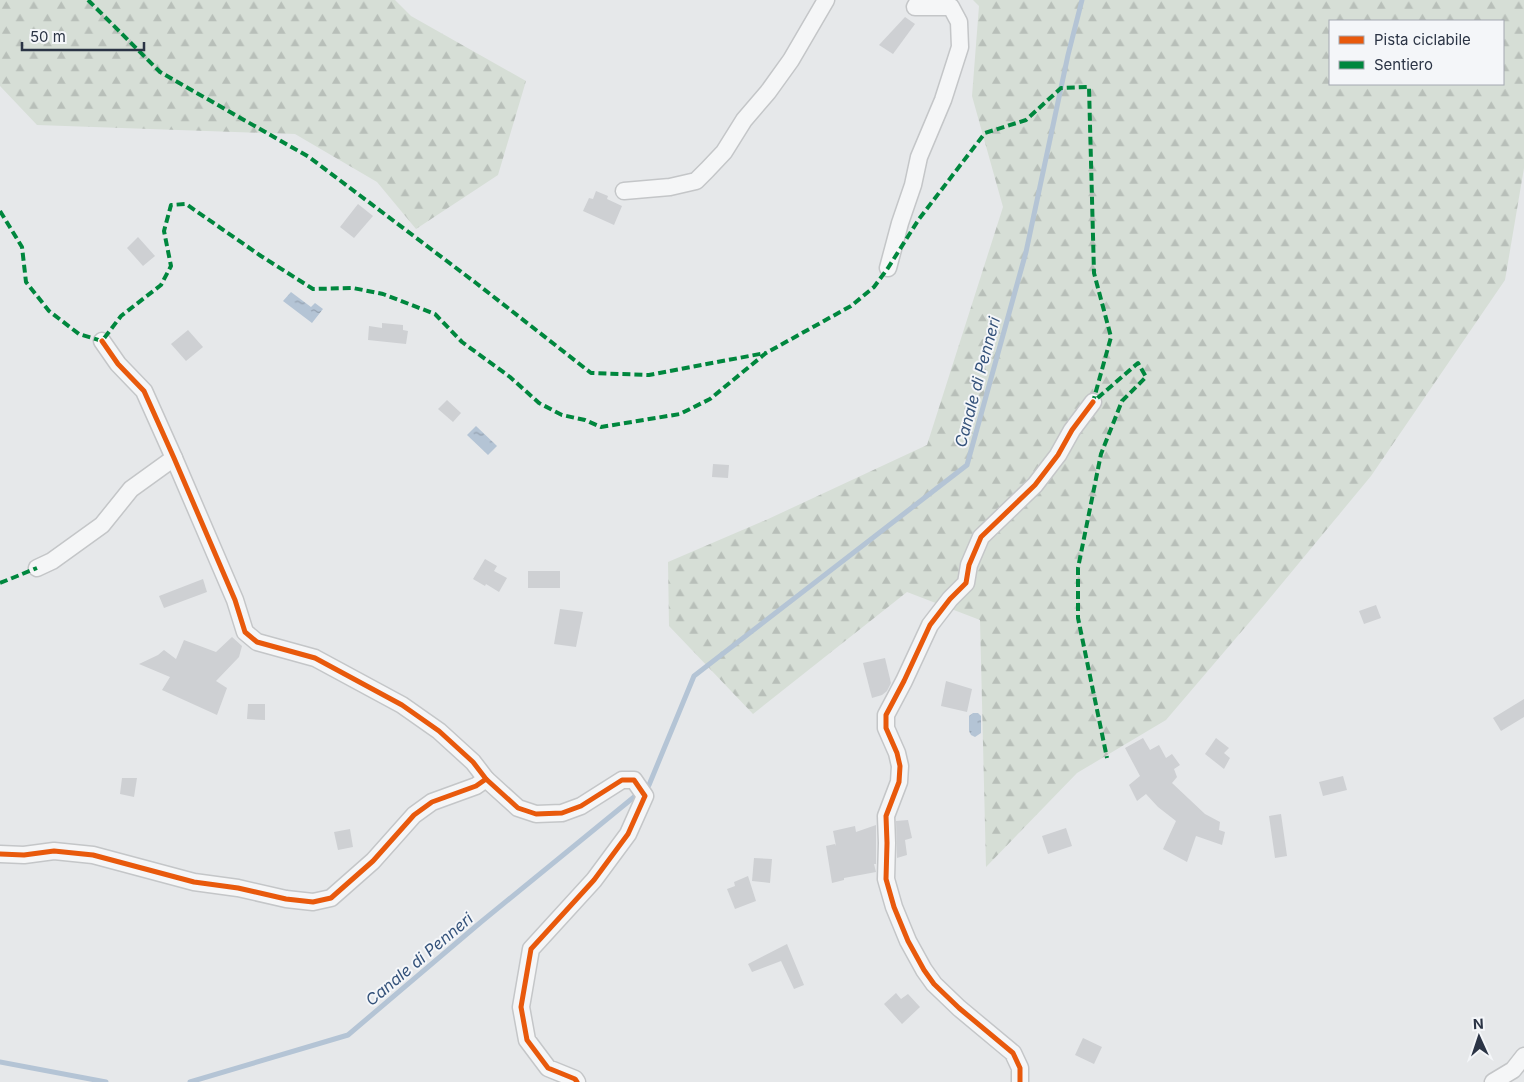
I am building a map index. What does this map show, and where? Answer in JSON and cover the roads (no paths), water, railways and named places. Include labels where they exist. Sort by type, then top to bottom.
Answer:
[{"type":"street","points":[[624,191],[670,187],[696,181],[724,152],[744,120],[768,92],[791,60],[826,0]]},
{"type":"street","points":[[888,268],[913,185],[919,157],[943,100],[960,47],[959,22],[951,7],[915,7],[919,0]]},
{"type":"street","points":[[102,342],[118,364],[144,391],[235,600],[244,632],[257,642],[315,658],[402,705],[439,731],[473,762],[486,779],[518,808],[536,814],[562,813],[581,806],[622,780],[634,780],[645,796],[628,834],[594,880],[530,949],[521,1007],[527,1040],[548,1068],[575,1079],[577,1082]]},
{"type":"street","points":[[1020,1082],[1020,1068],[1012,1053],[934,984],[908,941],[894,907],[886,879],[888,843],[886,816],[900,782],[900,766],[897,752],[886,728],[886,715],[930,625],[950,599],[966,583],[969,566],[981,537],[1035,485],[1058,455],[1072,430],[1094,402]]},
{"type":"street","points":[[37,568],[52,561],[102,525],[130,489],[174,458]]},
{"type":"street","points":[[0,854],[24,855],[54,851],[93,855],[194,882],[238,888],[286,899],[313,902],[331,898],[373,861],[414,815],[432,802],[476,786],[486,779]]},
{"type":"street","points":[[1493,1082],[1513,1070],[1524,1056]]},
{"type":"water","points":[[291,292],[311,307],[315,303],[323,309],[312,323],[283,301]]},
{"type":"water","points":[[476,426],[497,446],[488,455],[467,435]]},
{"type":"water","points":[[973,713],[978,713],[981,716],[981,733],[975,737],[969,731],[969,716]]},
{"type":"waterway","name":"Canale di Penneri","points":[[649,785],[694,676],[967,465],[1026,252],[1068,55],[1082,0]]},
{"type":"waterway","name":"Canale di Penneri","points":[[190,1082],[348,1035],[481,922],[634,797]]},
{"type":"waterway","name":"Canale di Penneri","points":[[0,1062],[106,1082]]}]
